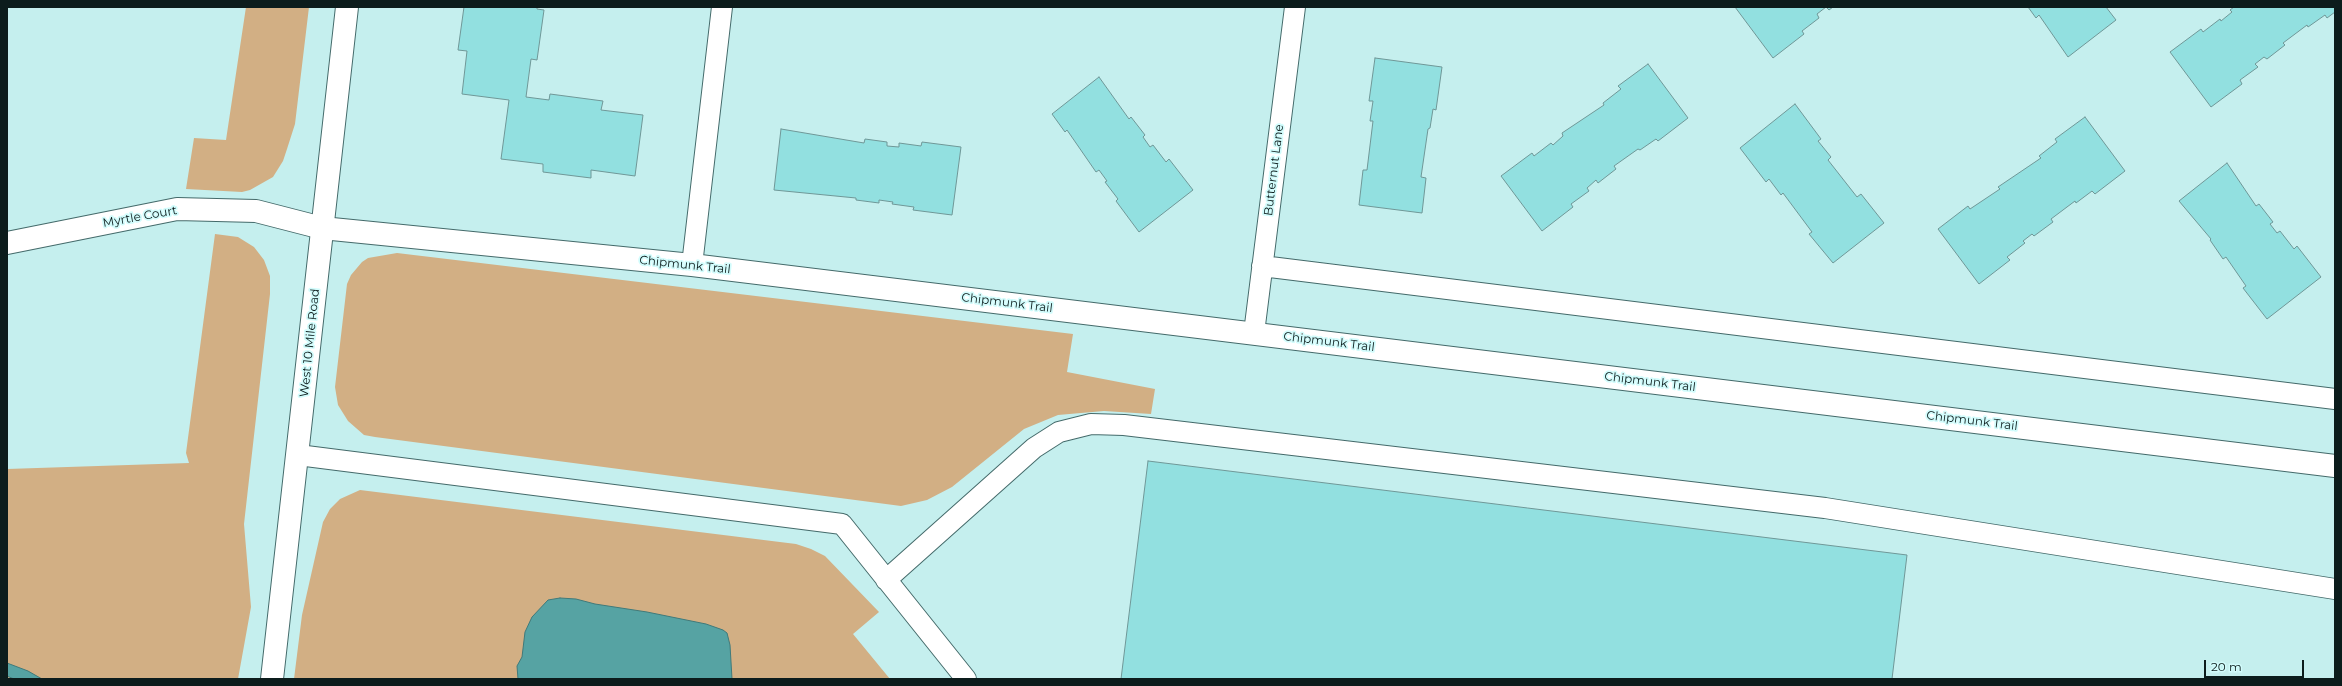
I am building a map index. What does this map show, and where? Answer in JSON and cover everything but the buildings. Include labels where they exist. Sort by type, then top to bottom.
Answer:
[{"type":"street","name":"West 10 Mile Road","points":[[272,679],[347,7]]},
{"type":"street","name":"Myrtle Court","points":[[7,243],[177,209],[256,211],[322,228]]},
{"type":"street","name":"Chipmunk Trail","points":[[322,228],[692,265],[2335,466]]},
{"type":"lane","points":[[692,265],[722,7]]},
{"type":"lane","name":"Butternut Lane","points":[[1254,333],[1295,7]]},
{"type":"lane","points":[[1262,266],[2335,399]]},
{"type":"lane","points":[[886,580],[1034,448],[1059,432],[1091,424],[1140,427],[1825,508],[2335,589]]},
{"type":"lane","points":[[298,455],[842,524],[966,679]]},
{"type":"shaded area","points":[[246,7],[309,7],[295,124],[287,149],[283,161],[273,177],[250,190],[242,192],[186,189],[194,138],[226,140]]},
{"type":"shaded area","points":[[215,234],[238,237],[254,247],[264,260],[270,276],[270,294],[244,524],[251,607],[238,679],[7,679],[7,469],[189,463],[186,453]]},
{"type":"shaded area","points":[[397,253],[1073,334],[1067,372],[1155,389],[1151,414],[1104,411],[1058,415],[1024,429],[952,487],[927,500],[901,506],[364,435],[348,421],[338,405],[335,387],[347,284],[351,275],[362,262],[368,258]]},
{"type":"shaded area","points":[[360,490],[796,544],[811,549],[825,556],[879,612],[853,634],[890,679],[294,679],[302,615],[323,522],[330,509],[340,499]]},
{"type":"water","points":[[560,598],[576,599],[595,604],[647,612],[706,624],[723,630],[727,633],[730,645],[732,679],[518,679],[517,666],[522,657],[525,632],[532,617],[548,600]]},
{"type":"water","points":[[7,663],[28,671],[42,679],[14,679],[7,676]]}]
